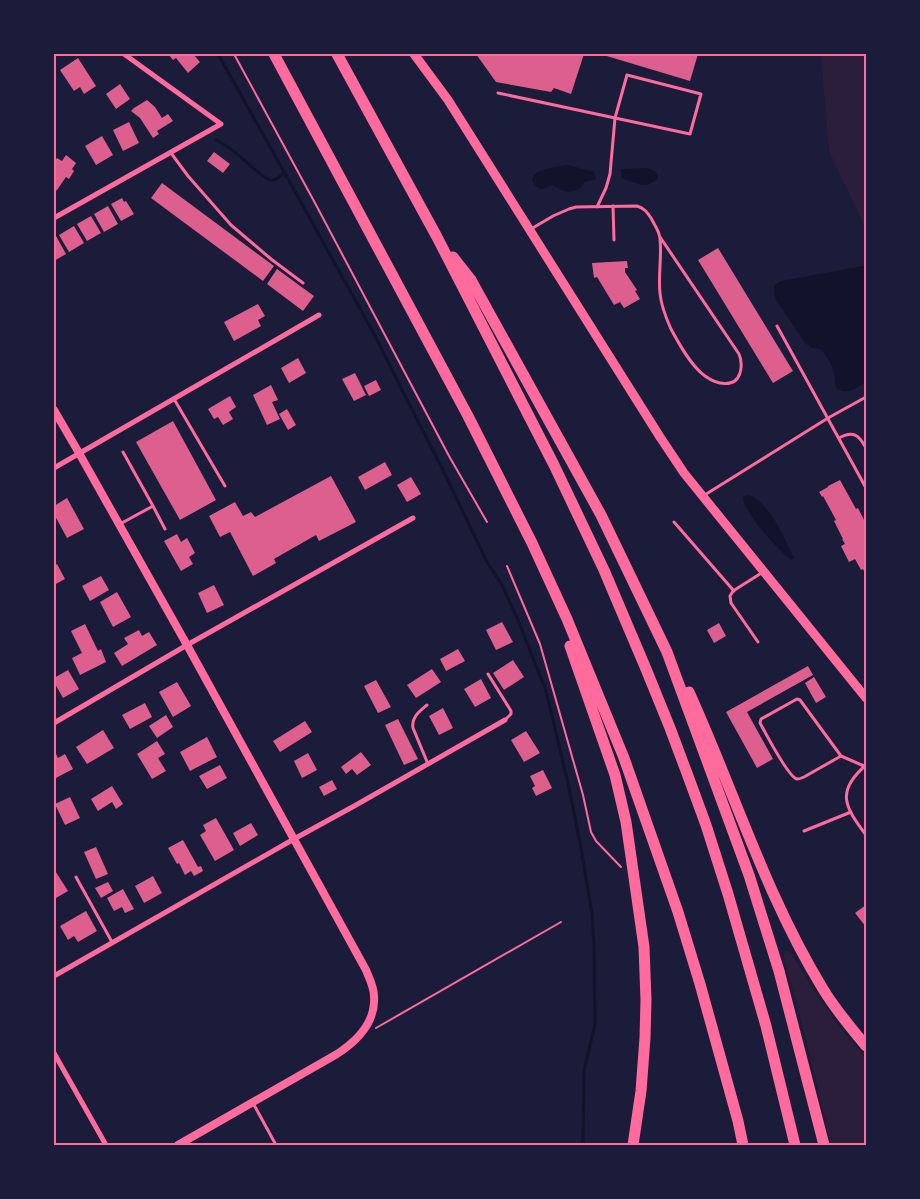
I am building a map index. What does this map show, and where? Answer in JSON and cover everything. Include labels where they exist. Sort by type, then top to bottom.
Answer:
[{"type":"highway","points":[[274,54],[468,416],[568,619],[624,758],[678,912],[700,984],[743,1145]]},
{"type":"highway","points":[[337,54],[437,237],[554,465],[604,570],[670,728],[706,825],[752,972],[795,1145]]},
{"type":"highway","points":[[437,237],[471,280],[609,531],[667,652],[692,698],[777,904],[794,939],[828,997],[866,1046]]},
{"type":"highway","points":[[532,543],[579,670],[614,775],[626,822],[644,947],[646,1000],[641,1091],[633,1145]]},
{"type":"highway","points":[[667,652],[752,884],[779,971],[824,1145]]},
{"type":"main road","points":[[414,54],[448,100],[684,473],[866,698]]},
{"type":"street","points":[[54,218],[221,124],[124,54]]},
{"type":"street","points":[[54,468],[319,315]]},
{"type":"street","points":[[54,410],[187,645],[366,970],[374,996],[370,1029],[347,1048],[178,1145]]},
{"type":"street","points":[[54,723],[187,645],[413,518]]},
{"type":"street","points":[[54,976],[504,721]]},
{"type":"street","points":[[54,1053],[106,1145]]},
{"type":"lane","points":[[498,93],[615,118],[690,134],[701,94],[626,75],[615,118],[610,174],[597,207]]},
{"type":"lane","points":[[170,152],[188,176],[231,225],[303,282]]},
{"type":"lane","points":[[613,206],[614,240]]},
{"type":"lane","points":[[530,230],[553,216],[576,207],[637,206],[643,208],[660,237],[739,354],[741,367],[738,378],[733,382],[720,383],[702,374],[691,362],[672,330],[664,310],[660,290],[660,237]]},
{"type":"lane","points":[[777,326],[866,488]]},
{"type":"lane","points":[[703,496],[828,418],[866,397]]},
{"type":"lane","points":[[174,398],[225,486]]},
{"type":"lane","points":[[839,438],[853,434],[864,441],[866,448]]},
{"type":"lane","points":[[123,452],[165,529]]},
{"type":"lane","points":[[119,525],[153,506]]},
{"type":"lane","points":[[674,522],[734,590]]},
{"type":"lane","points":[[758,642],[731,603],[730,596],[734,590],[764,572]]},
{"type":"lane","points":[[488,674],[511,711],[511,714],[504,721]]},
{"type":"lane","points":[[841,756],[798,780],[794,778],[783,764],[760,723],[761,719],[797,699],[800,700],[841,756],[865,766],[856,774],[847,787],[846,798],[851,812],[866,834]]},
{"type":"lane","points":[[427,705],[420,710],[412,723],[428,765]]},
{"type":"lane","points":[[804,831],[851,812]]},
{"type":"lane","points":[[76,877],[112,942]]},
{"type":"lane","points":[[253,1103],[276,1145]]},
{"type":"path","points":[[234,54],[486,522]]},
{"type":"path","points":[[508,566],[540,644],[583,795],[591,832],[596,841],[635,880]]},
{"type":"path","points":[[370,1029],[561,922]]},
{"type":"shaded area","points":[[818,54],[866,54],[866,229],[829,151],[821,56]]},
{"type":"shaded area","points":[[567,165],[594,171],[596,179],[585,182],[578,189],[570,192],[553,185],[540,189],[534,183],[533,178],[535,174]]},
{"type":"shaded area","points":[[647,168],[656,172],[657,180],[643,185],[622,178],[621,169]]},
{"type":"shaded area","points":[[866,266],[866,382],[852,390],[841,391],[837,389],[834,372],[829,360],[821,349],[813,348],[806,344],[776,300],[774,286],[781,281]]},
{"type":"shaded area","points":[[749,495],[757,499],[770,514],[794,558],[792,560],[771,541],[749,512],[743,497]]},
{"type":"shaded area","points":[[788,951],[843,1031],[866,1059],[866,1145],[831,1145],[807,1043],[783,954]]},
{"type":"building","points":[[168,54],[193,54],[200,62],[188,73],[176,58],[173,60]]},
{"type":"building","points":[[476,54],[584,54],[571,94],[554,88],[551,92],[496,82]]},
{"type":"building","points":[[600,54],[698,54],[690,81]]},
{"type":"building","points":[[78,58],[96,86],[84,94],[80,87],[74,91],[60,70]]},
{"type":"building","points":[[120,84],[130,99],[116,109],[106,94]]},
{"type":"building","points":[[147,100],[155,107],[162,118],[168,114],[173,121],[157,131],[159,134],[153,138],[140,118],[131,111]]},
{"type":"building","points":[[129,122],[139,143],[123,151],[113,130]]},
{"type":"building","points":[[102,136],[113,155],[96,165],[85,146]]},
{"type":"building","points":[[214,152],[230,164],[223,173],[207,161]]},
{"type":"building","points":[[66,155],[76,163],[72,169],[74,171],[69,179],[66,177],[54,192],[54,162],[57,158],[62,161]]},
{"type":"building","points":[[162,183],[274,266],[263,281],[151,198]]},
{"type":"building","points":[[122,198],[134,214],[121,221],[111,204]]},
{"type":"building","points":[[108,206],[118,224],[104,232],[94,214]]},
{"type":"building","points":[[91,216],[101,233],[87,241],[77,224]]},
{"type":"building","points":[[74,226],[84,243],[69,252],[59,235]]},
{"type":"building","points":[[56,236],[66,254],[54,261],[54,238]]},
{"type":"building","points":[[718,248],[793,371],[773,383],[698,260]]},
{"type":"building","points":[[627,261],[628,268],[625,268],[625,272],[637,290],[635,291],[640,299],[624,308],[620,302],[614,305],[597,277],[594,278],[592,263]]},
{"type":"building","points":[[277,269],[314,296],[303,311],[267,284]]},
{"type":"building","points":[[258,304],[265,316],[258,320],[261,326],[234,341],[224,322]]},
{"type":"building","points":[[298,358],[306,373],[289,383],[281,368]]},
{"type":"building","points":[[355,373],[366,395],[354,401],[342,379]]},
{"type":"building","points":[[376,380],[381,390],[369,396],[364,386]]},
{"type":"building","points":[[271,385],[278,400],[272,402],[280,419],[267,425],[253,395]]},
{"type":"building","points":[[230,396],[236,407],[229,412],[233,419],[223,425],[218,417],[214,419],[208,409]]},
{"type":"building","points":[[287,409],[296,425],[288,430],[279,414]]},
{"type":"building","points":[[173,421],[216,500],[180,520],[136,442]]},
{"type":"building","points":[[385,462],[392,475],[365,490],[358,477]]},
{"type":"building","points":[[331,476],[356,522],[319,541],[316,535],[274,559],[276,563],[253,576],[230,532],[220,537],[209,516],[235,502],[243,516],[251,512],[255,517]]},
{"type":"building","points":[[411,477],[421,494],[407,502],[397,485]]},
{"type":"building","points":[[840,480],[866,524],[866,575],[855,559],[849,562],[841,546],[845,544],[834,521],[836,520],[819,492]]},
{"type":"building","points":[[67,498],[84,529],[67,538],[54,514],[54,506]]},
{"type":"building","points":[[177,534],[181,542],[187,538],[195,553],[189,557],[193,564],[181,571],[164,541]]},
{"type":"building","points":[[57,564],[65,579],[54,585],[54,566]]},
{"type":"building","points":[[101,576],[109,590],[90,601],[82,586]]},
{"type":"building","points":[[214,585],[224,605],[207,613],[198,593]]},
{"type":"building","points":[[117,592],[131,617],[113,627],[100,602]]},
{"type":"building","points":[[502,622],[513,642],[496,650],[486,630]]},
{"type":"building","points":[[719,623],[726,636],[714,643],[707,630]]},
{"type":"building","points":[[85,624],[98,651],[101,649],[106,662],[80,675],[72,658],[82,653],[71,631]]},
{"type":"building","points":[[139,630],[142,636],[149,632],[157,645],[122,666],[114,653],[128,644],[124,638]]},
{"type":"building","points":[[458,649],[465,661],[446,671],[440,659]]},
{"type":"building","points":[[513,660],[524,677],[504,690],[493,673]]},
{"type":"building","points":[[808,666],[813,675],[747,712],[773,759],[757,768],[726,712]]},
{"type":"building","points":[[432,669],[441,682],[416,698],[407,685]]},
{"type":"building","points":[[68,670],[79,689],[63,698],[54,682],[54,678]]},
{"type":"building","points":[[814,677],[826,697],[816,703],[805,683]]},
{"type":"building","points":[[481,679],[491,698],[475,707],[464,689]]},
{"type":"building","points":[[376,680],[391,707],[378,713],[364,686]]},
{"type":"building","points":[[177,682],[191,706],[173,717],[159,692]]},
{"type":"building","points":[[145,703],[152,717],[130,729],[122,715]]},
{"type":"building","points":[[443,708],[453,728],[439,735],[429,716]]},
{"type":"building","points":[[166,715],[173,727],[157,738],[149,726]]},
{"type":"building","points":[[398,719],[418,759],[404,765],[385,725]]},
{"type":"building","points":[[305,721],[312,732],[280,752],[273,741]]},
{"type":"building","points":[[103,730],[114,748],[87,764],[76,747]]},
{"type":"building","points":[[526,731],[540,753],[524,762],[511,740]]},
{"type":"building","points":[[207,737],[217,757],[190,771],[180,752]]},
{"type":"building","points":[[157,741],[165,754],[158,758],[166,771],[152,779],[137,754]]},
{"type":"building","points":[[54,750],[58,758],[65,754],[73,769],[54,779]]},
{"type":"building","points":[[361,752],[371,765],[357,775],[352,769],[346,774],[341,767]]},
{"type":"building","points":[[308,753],[317,770],[302,778],[294,761]]},
{"type":"building","points":[[220,765],[227,778],[207,789],[199,776]]},
{"type":"building","points":[[543,770],[552,788],[536,796],[532,788],[535,786],[530,776]]},
{"type":"building","points":[[332,780],[337,789],[324,796],[319,787]]},
{"type":"building","points":[[112,786],[123,804],[116,809],[112,802],[98,811],[91,799]]},
{"type":"building","points":[[70,797],[80,818],[65,825],[55,804]]},
{"type":"building","points":[[216,818],[234,850],[215,861],[200,835],[206,831],[203,825]]},
{"type":"building","points":[[251,823],[258,835],[240,846],[233,833]]},
{"type":"building","points":[[183,840],[198,867],[201,866],[203,871],[194,876],[191,871],[185,875],[168,848]]},
{"type":"building","points":[[96,847],[108,874],[96,879],[84,852]]},
{"type":"building","points":[[54,869],[68,891],[56,898],[54,894]]},
{"type":"building","points":[[153,876],[162,893],[144,903],[135,886]]},
{"type":"building","points":[[108,882],[113,891],[101,898],[95,888]]},
{"type":"building","points":[[123,889],[134,909],[125,913],[122,907],[114,911],[107,898]]},
{"type":"building","points":[[866,905],[866,927],[855,913]]},
{"type":"building","points":[[86,911],[97,931],[78,942],[74,936],[68,940],[60,926]]},
{"type":"waterway","points":[[218,54],[375,336],[487,562],[502,585],[546,691],[568,783],[592,914],[595,1024],[584,1071],[583,1145]]},
{"type":"waterway","points":[[216,140],[230,148],[269,180],[276,179],[285,172]]}]
